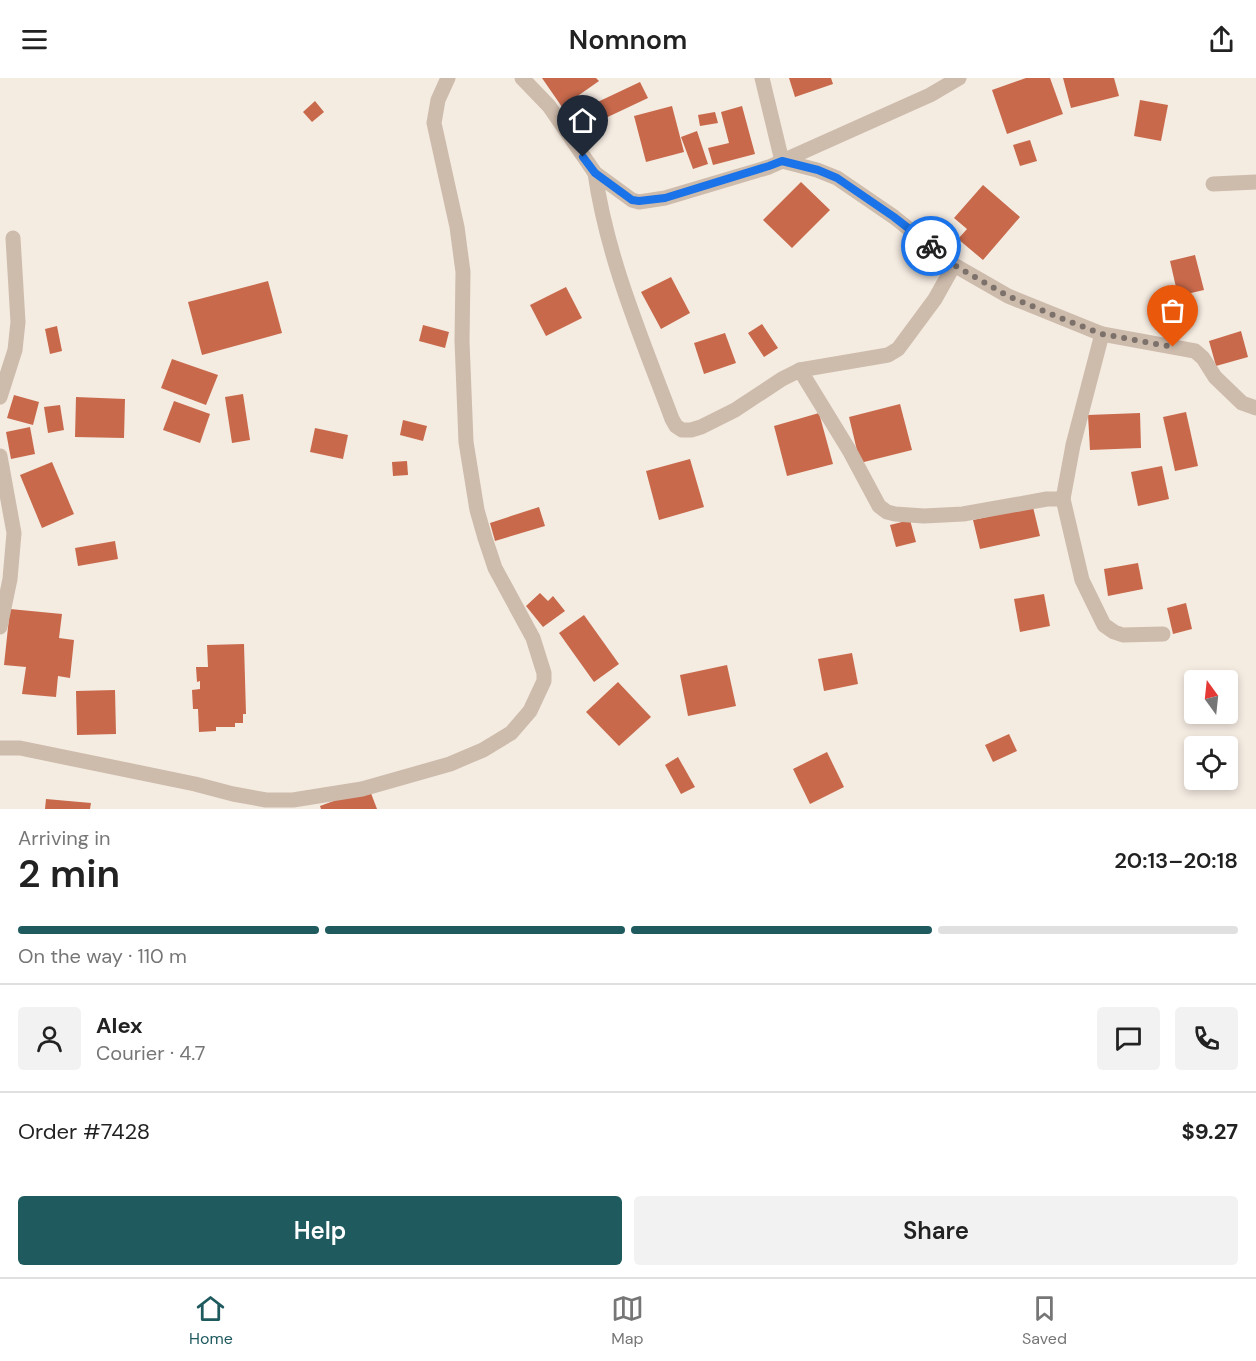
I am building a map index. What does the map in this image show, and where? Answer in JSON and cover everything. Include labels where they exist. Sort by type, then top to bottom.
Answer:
[{"type":"street","points":[[0,748],[20,748],[266,800],[293,800],[362,789],[450,764],[483,750],[511,733],[530,711],[544,681],[544,673],[533,638],[495,568],[484,538],[466,442],[462,341],[463,272],[457,227],[434,123],[438,100],[448,78]]},
{"type":"street","points":[[522,78],[549,106],[595,173],[632,200],[639,201],[665,198],[782,161],[930,95],[958,78]]},
{"type":"street","points":[[762,78],[782,161]]},
{"type":"street","points":[[782,161],[818,170],[837,178],[894,217],[954,265],[1008,296],[1102,334],[1195,351],[1203,358],[1215,377],[1242,403],[1256,408]]},
{"type":"street","points":[[595,173],[598,198],[619,276],[672,419],[682,430],[701,427],[735,410],[800,370],[888,355],[898,349],[935,299],[954,265]]},
{"type":"street","points":[[1213,184],[1256,182]]},
{"type":"street","points":[[0,397],[15,350],[18,322],[13,238]]},
{"type":"street","points":[[1102,334],[1073,445],[1063,498],[1083,580],[1104,625],[1123,635],[1163,634]]},
{"type":"street","points":[[800,370],[849,450],[879,506],[887,512],[924,516],[963,514],[1063,498]]},
{"type":"street","points":[[0,456],[14,533],[10,579],[0,627]]},
{"type":"building","points":[[542,78],[596,78],[599,81],[562,107]]},
{"type":"building","points":[[789,78],[831,78],[833,84],[795,97]]},
{"type":"building","points":[[1026,78],[1050,78],[1063,114],[1007,134],[992,90]]},
{"type":"building","points":[[1063,78],[1114,78],[1119,96],[1071,108]]},
{"type":"building","points":[[640,82],[648,98],[578,131],[570,115]]},
{"type":"building","points":[[1140,100],[1168,105],[1161,141],[1134,136]]},
{"type":"building","points":[[315,101],[324,112],[312,122],[303,112]]},
{"type":"building","points":[[672,106],[684,152],[646,162],[634,116]]},
{"type":"building","points":[[742,106],[755,154],[713,165],[708,148],[729,143],[721,112]]},
{"type":"building","points":[[715,112],[718,123],[700,126],[698,115]]},
{"type":"building","points":[[697,131],[708,164],[693,169],[681,137]]},
{"type":"building","points":[[1030,140],[1037,161],[1020,166],[1013,145]]},
{"type":"building","points":[[801,182],[830,210],[792,248],[763,220]]},
{"type":"building","points":[[983,185],[1020,217],[983,260],[958,239],[967,229],[954,218]]},
{"type":"building","points":[[1195,255],[1204,290],[1178,296],[1170,261]]},
{"type":"building","points":[[671,277],[690,313],[661,329],[641,292]]},
{"type":"building","points":[[268,281],[282,333],[202,355],[188,302]]},
{"type":"building","points":[[566,287],[582,318],[546,336],[530,305]]},
{"type":"building","points":[[762,324],[778,348],[764,357],[748,333]]},
{"type":"building","points":[[423,325],[449,332],[445,348],[419,341]]},
{"type":"building","points":[[57,326],[62,351],[50,354],[45,329]]},
{"type":"building","points":[[1241,331],[1248,357],[1216,366],[1209,341]]},
{"type":"building","points":[[725,333],[736,363],[704,374],[694,343]]},
{"type":"building","points":[[172,359],[218,375],[206,405],[161,388]]},
{"type":"building","points":[[243,394],[250,440],[232,443],[225,397]]},
{"type":"building","points":[[14,395],[39,402],[33,425],[7,418]]},
{"type":"building","points":[[76,397],[125,399],[124,438],[75,437]]},
{"type":"building","points":[[174,401],[210,414],[200,443],[163,430]]},
{"type":"building","points":[[900,404],[912,450],[860,463],[849,417]]},
{"type":"building","points":[[60,405],[64,430],[48,433],[44,407]]},
{"type":"building","points":[[1186,412],[1198,466],[1175,471],[1163,417]]},
{"type":"building","points":[[819,413],[833,464],[787,476],[774,426]]},
{"type":"building","points":[[1140,413],[1141,448],[1090,450],[1088,415]]},
{"type":"building","points":[[403,420],[427,426],[423,441],[400,435]]},
{"type":"building","points":[[30,427],[35,454],[11,459],[6,432]]},
{"type":"building","points":[[315,428],[348,435],[343,459],[310,452]]},
{"type":"building","points":[[690,459],[704,507],[659,520],[646,471]]},
{"type":"building","points":[[407,461],[408,475],[393,476],[392,462]]},
{"type":"building","points":[[52,462],[74,514],[42,528],[20,475]]},
{"type":"building","points":[[1162,466],[1169,499],[1138,506],[1131,472]]},
{"type":"building","points":[[539,507],[545,526],[495,541],[490,523]]},
{"type":"building","points":[[1033,507],[1040,536],[980,549],[973,520]]},
{"type":"building","points":[[910,520],[916,542],[896,547],[890,525]]},
{"type":"building","points":[[115,541],[118,559],[78,566],[75,548]]},
{"type":"building","points":[[1138,563],[1143,589],[1108,596],[1104,569]]},
{"type":"building","points":[[540,593],[548,601],[553,596],[565,611],[543,627],[526,606]]},
{"type":"building","points":[[1044,594],[1050,626],[1020,632],[1014,599]]},
{"type":"building","points":[[1186,603],[1192,629],[1173,634],[1167,608]]},
{"type":"building","points":[[10,609],[62,614],[59,638],[74,640],[70,678],[58,676],[56,697],[22,694],[26,667],[4,665]]},
{"type":"building","points":[[584,615],[619,664],[594,682],[559,633]]},
{"type":"building","points":[[244,644],[246,714],[243,714],[243,723],[235,723],[235,727],[216,727],[216,731],[199,732],[198,709],[193,709],[192,690],[200,689],[196,667],[208,667],[207,645]]},
{"type":"building","points":[[852,653],[858,684],[824,691],[818,659]]},
{"type":"building","points":[[727,665],[736,706],[688,716],[680,675]]},
{"type":"building","points":[[618,682],[651,717],[619,746],[586,712]]},
{"type":"building","points":[[115,690],[116,734],[77,735],[76,691]]},
{"type":"building","points":[[1009,734],[1017,751],[993,762],[985,745]]},
{"type":"building","points":[[827,752],[844,787],[810,804],[793,769]]},
{"type":"building","points":[[678,757],[695,787],[681,794],[665,765]]},
{"type":"building","points":[[369,788],[377,809],[321,809],[320,806]]},
{"type":"building","points":[[46,799],[91,803],[90,809],[45,809]]},
{"type":"way so far","points":[[931,246],[954,265],[1008,296],[1058,317],[1102,334],[1173,347]]},
{"type":"route","points":[[583,157],[595,173],[632,200],[639,201],[665,198],[782,161],[818,170],[837,178],[894,217],[931,246]]}]
